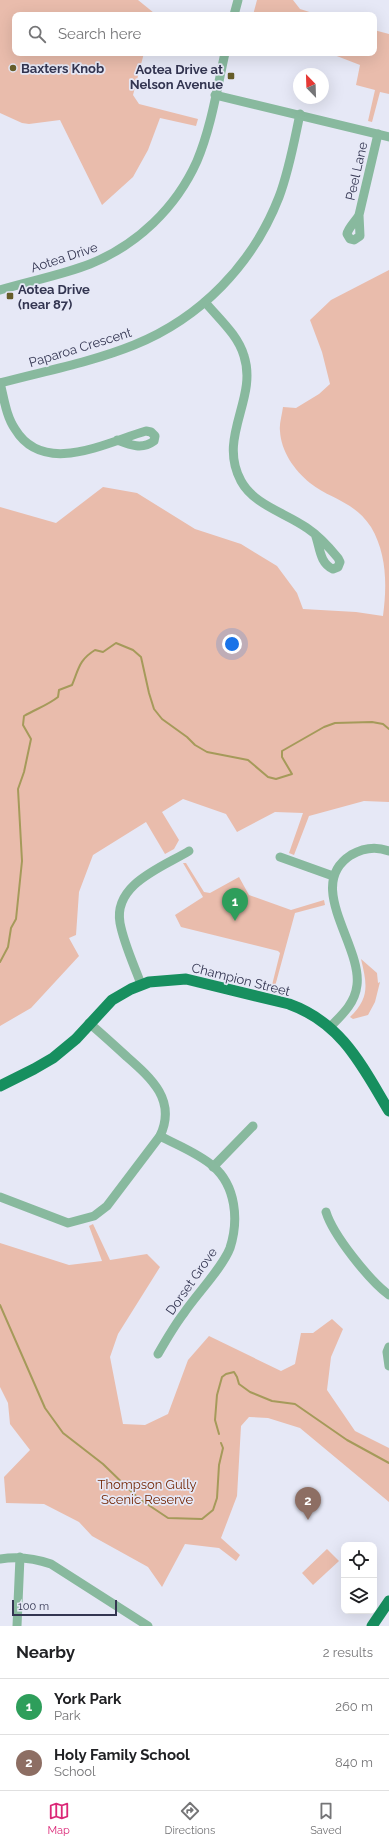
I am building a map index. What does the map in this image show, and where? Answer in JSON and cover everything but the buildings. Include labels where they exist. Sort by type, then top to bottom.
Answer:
[{"type":"main road","name":"Champion Street","points":[[0,1086],[53,1058],[76,1039],[112,1000],[121,994],[142,984],[178,979],[202,981],[289,1004],[308,1012],[330,1027],[352,1050],[389,1111]]},
{"type":"main road","points":[[372,1626],[389,1601]]},
{"type":"street","points":[[235,12],[238,0]]},
{"type":"street","name":"Aotea Drive","points":[[0,290],[90,264],[118,250],[149,228],[170,206],[197,162],[224,56]]},
{"type":"street","points":[[215,95],[300,114],[389,137]]},
{"type":"street","name":"Paparoa Crescent","points":[[0,383],[111,353],[134,345],[169,328],[205,302],[242,264],[270,218],[286,176],[300,114]]},
{"type":"street","name":"Peel Lane","points":[[359,215],[378,134]]},
{"type":"street","points":[[205,302],[239,344],[247,364],[246,389],[233,438],[234,460],[242,482],[255,497],[315,534]]},
{"type":"street","points":[[0,383],[8,414],[15,430],[27,443],[35,448],[50,454],[73,453],[118,440]]},
{"type":"street","points":[[330,1027],[345,1012],[354,999],[358,983],[354,963],[333,900],[333,876],[339,866],[350,856],[359,851],[370,848],[389,850]]},
{"type":"street","points":[[142,984],[120,924],[122,904],[127,892],[139,881],[189,851]]},
{"type":"street","points":[[280,857],[333,876]]},
{"type":"street","points":[[0,1197],[68,1223],[89,1219],[101,1212],[107,1206],[160,1136],[165,1126],[166,1111],[163,1098],[157,1086],[147,1074],[90,1023]]},
{"type":"street","points":[[213,1167],[253,1126]]},
{"type":"street","name":"Dorset Grove","points":[[158,1354],[183,1313],[230,1249],[234,1225],[234,1206],[230,1187],[213,1167],[160,1136]]},
{"type":"street","points":[[326,1212],[329,1222],[362,1267],[389,1295]]},
{"type":"street","points":[[389,1347],[387,1352],[389,1366]]},
{"type":"street","points":[[17,1626],[20,1557]]},
{"type":"street","points":[[0,1559],[20,1557],[40,1560],[61,1570],[148,1626]]},
{"type":"green space","points":[[0,0],[138,0],[153,12],[12,12],[12,56],[143,56],[133,95],[139,104],[198,119],[196,126],[160,118],[148,150],[133,177],[102,205],[60,120],[29,124],[22,123],[0,113]]},
{"type":"green space","points":[[257,0],[293,0],[300,9],[310,12],[254,12]]},
{"type":"green space","points":[[377,31],[389,34],[389,94],[380,92],[372,122],[368,121],[375,90],[356,85],[360,65],[337,56],[377,56]]},
{"type":"green space","points":[[389,270],[389,802],[364,801],[309,816],[294,855],[289,853],[303,813],[275,812],[237,832],[226,814],[183,799],[162,812],[179,840],[174,849],[165,854],[146,822],[93,855],[79,892],[76,935],[69,938],[79,956],[31,1008],[0,1026],[0,507],[56,523],[103,487],[137,493],[195,529],[241,544],[277,566],[297,593],[303,609],[356,612],[383,616],[385,582],[383,559],[371,527],[357,511],[304,478],[289,460],[283,446],[280,422],[283,407],[296,408],[319,394],[330,384],[322,352],[310,320],[331,300]]},
{"type":"green space","points":[[183,863],[186,863],[204,892],[210,893],[239,877],[249,895],[291,910],[324,900],[325,905],[295,913],[274,990],[271,989],[280,953],[278,951],[181,927],[175,915],[203,897]]},
{"type":"green space","points":[[361,959],[377,973],[378,983],[380,982],[375,1002],[368,1015],[353,1019],[350,1017],[361,1003],[365,990],[365,976]]},
{"type":"green space","name":"Thompson Gully Scenic Reserve","points":[[93,1224],[110,1260],[147,1254],[160,1267],[118,1334],[110,1357],[123,1424],[145,1425],[168,1414],[188,1360],[209,1336],[281,1371],[295,1364],[301,1333],[313,1333],[332,1319],[343,1329],[331,1357],[327,1390],[355,1431],[389,1448],[389,1502],[300,1428],[268,1418],[249,1417],[241,1426],[237,1496],[221,1538],[240,1555],[236,1561],[219,1548],[185,1544],[162,1587],[148,1567],[92,1536],[79,1522],[44,1504],[6,1503],[4,1477],[30,1450],[10,1424],[8,1403],[0,1387],[0,1243],[69,1265],[102,1261],[89,1226]]},
{"type":"green space","points":[[327,1549],[339,1561],[313,1585],[302,1573]]},
{"type":"waterway","points":[[0,962],[8,947],[11,928],[16,919],[22,861],[18,789],[24,772],[31,739],[23,725],[24,716],[54,700],[58,697],[59,690],[72,685],[78,669],[83,661],[95,650],[103,652],[116,643],[133,650],[141,657],[154,709],[162,719],[187,737],[195,745],[207,752],[248,760],[268,777],[276,779],[292,774],[282,757],[282,751],[324,727],[335,723],[372,722],[383,724],[389,729]]},
{"type":"waterway","points":[[0,1305],[45,1408],[63,1433],[103,1464],[138,1498],[168,1518],[202,1519],[213,1510],[217,1498],[219,1465],[223,1448],[221,1443]]},
{"type":"waterway","points":[[219,1434],[215,1420],[217,1395],[222,1377],[226,1374],[234,1372],[239,1384],[250,1392],[272,1401],[295,1404],[347,1440],[389,1463]]},
{"type":"place","name":"Baxters Knob","points":[[13,68]]},
{"type":"place","name":"Aotea Drive at Nelson Avenue","points":[[231,76]]},
{"type":"place","name":"Aotea Drive (near 87)","points":[[10,296]]},
{"type":"place","name":"York Park","points":[[235,921]]},
{"type":"place","name":"Holy Family School","points":[[308,1520]]}]
